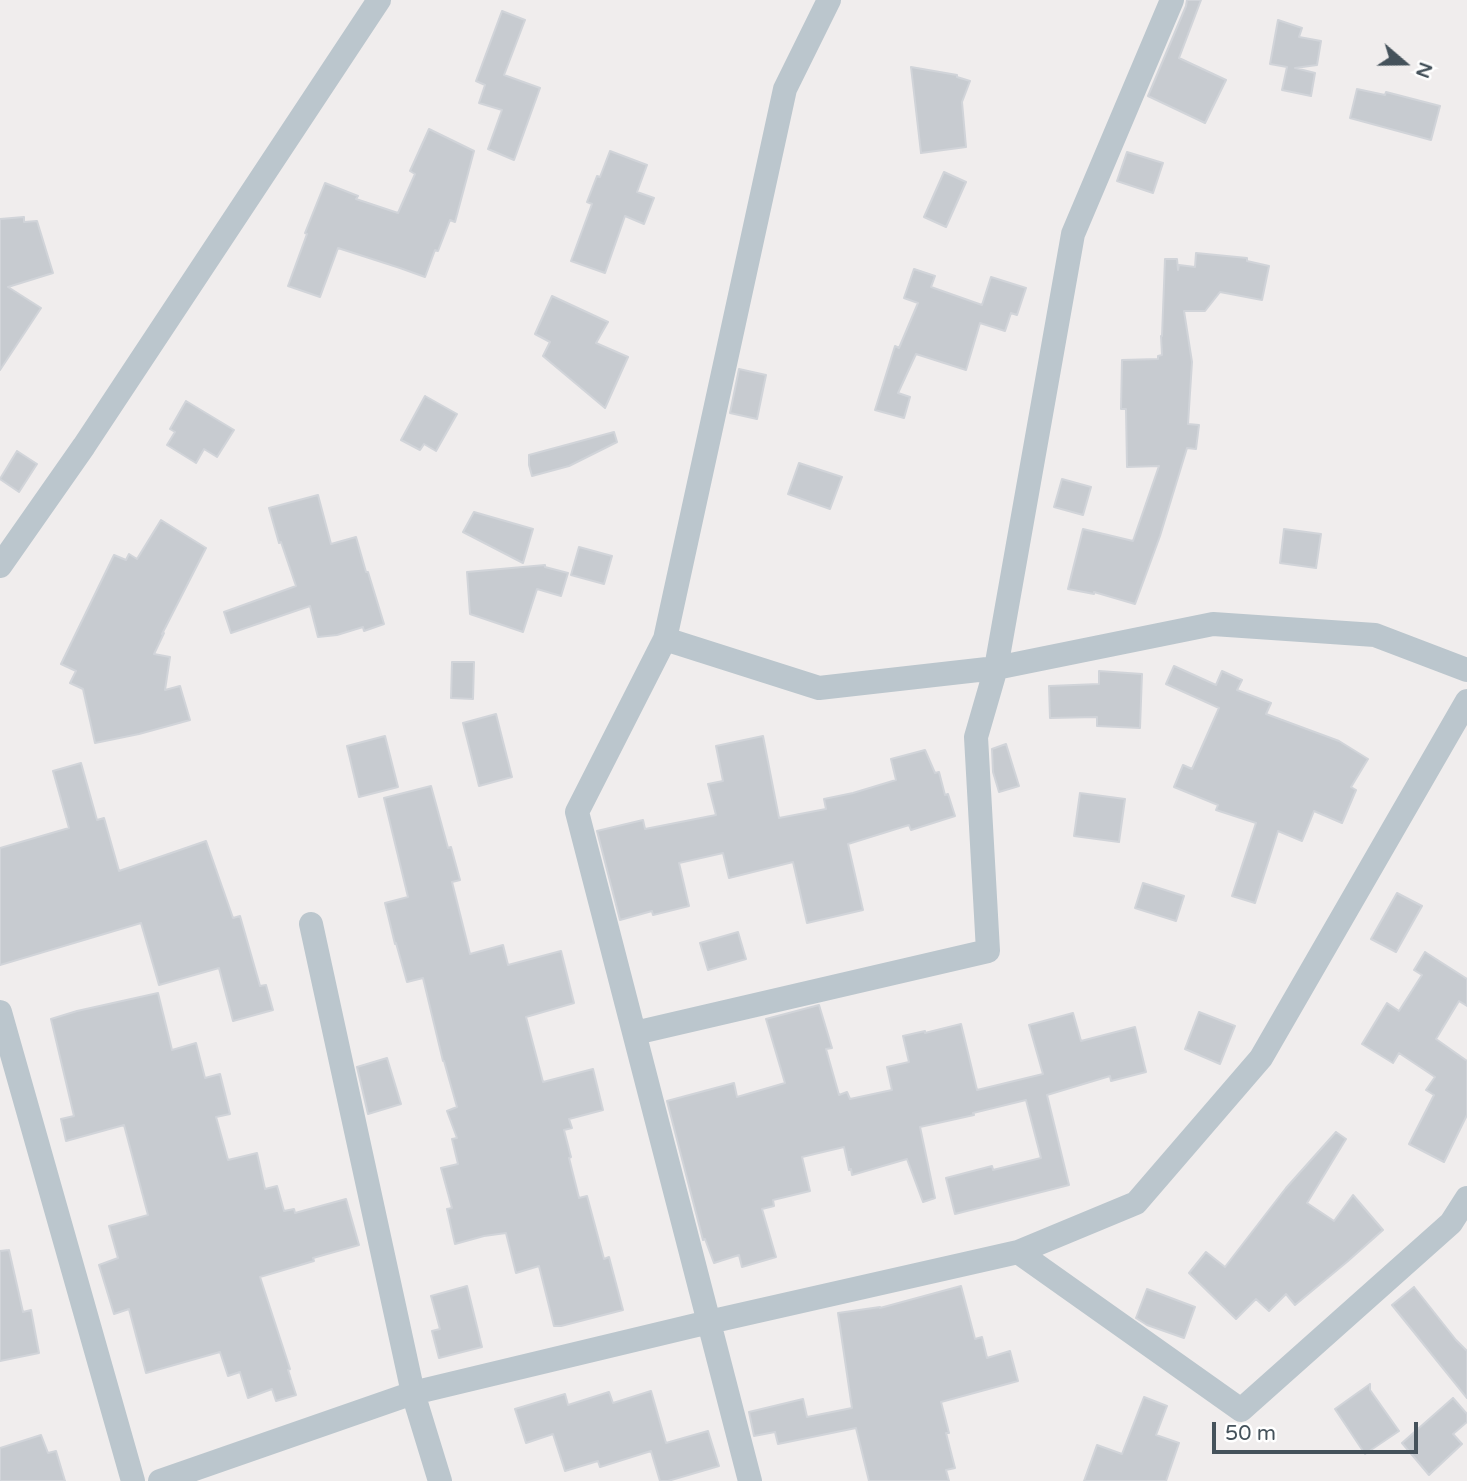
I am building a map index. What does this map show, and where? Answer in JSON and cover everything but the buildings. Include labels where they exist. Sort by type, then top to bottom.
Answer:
[{"type":"street","points":[[0,566],[85,446],[379,0]]},
{"type":"street","points":[[750,1481],[577,812],[665,639],[785,89],[828,0]]},
{"type":"street","points":[[635,1033],[988,951],[976,737],[996,668],[1073,234],[1172,0]]},
{"type":"street","points":[[665,639],[819,688],[996,668],[1213,624],[1375,635],[1467,670]]},
{"type":"street","points":[[160,1481],[413,1393],[1018,1252],[1136,1203],[1261,1058],[1467,701]]},
{"type":"street","points":[[311,924],[413,1393],[440,1481]]},
{"type":"street","points":[[0,1012],[133,1481]]},
{"type":"street","points":[[1018,1252],[1241,1410],[1451,1223],[1467,1198]]}]
